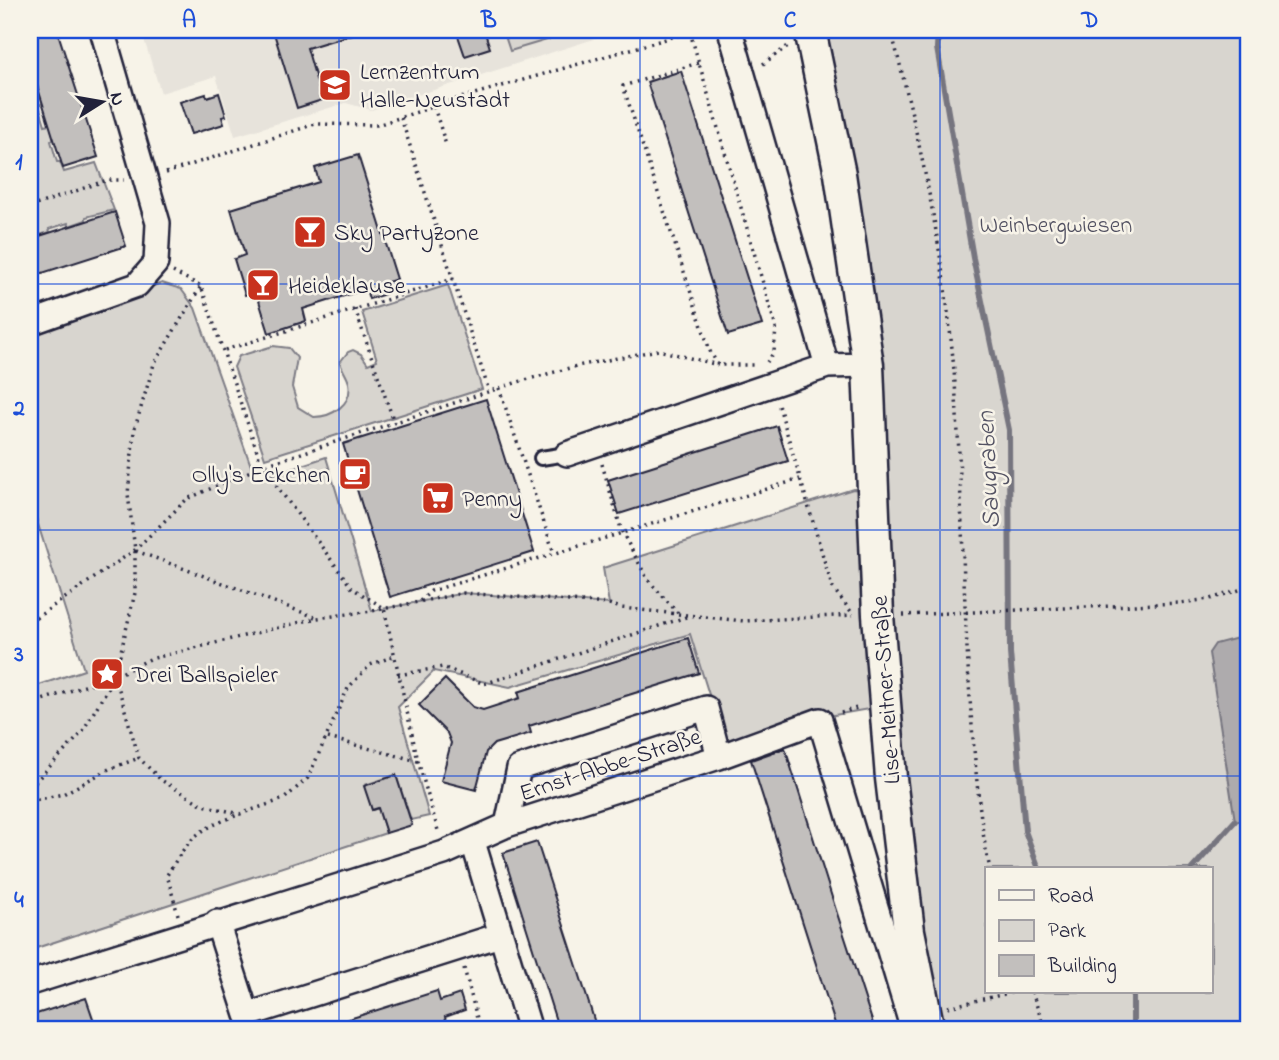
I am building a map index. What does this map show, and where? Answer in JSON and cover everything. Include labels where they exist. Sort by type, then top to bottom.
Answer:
[{"type":"street","points":[[30,323],[136,285],[156,263],[158,223],[102,30]]},
{"type":"street","points":[[730,30],[827,366]]},
{"type":"street","name":"Lise-Meitner-Straße","points":[[804,34],[840,174],[868,365],[878,615],[891,778],[909,931],[928,1021],[909,1017],[821,724]]},
{"type":"street","points":[[567,454],[827,366],[868,365]]},
{"type":"street","name":"Ernst-Abbe-Straße","points":[[30,983],[217,922],[444,853],[507,825],[719,757],[706,708],[519,768],[507,825]]},
{"type":"street","points":[[719,757],[820,720],[821,724]]},
{"type":"street","points":[[473,842],[499,935],[530,1030]]},
{"type":"street","points":[[217,922],[247,1014],[499,935]]},
{"type":"lane","points":[[541,458],[567,454]]},
{"type":"path","points":[[30,207],[107,180],[147,180],[314,124],[377,125],[690,32],[689,30]]},
{"type":"path","points":[[891,30],[919,135],[943,267],[957,412],[964,613],[980,818],[990,867]]},
{"type":"path","points":[[743,79],[804,34]]},
{"type":"path","points":[[699,62],[623,86],[710,351],[718,365]]},
{"type":"path","points":[[434,107],[446,145]]},
{"type":"path","points":[[401,118],[488,391]]},
{"type":"path","points":[[156,263],[201,286],[225,350],[262,466],[352,588],[384,608],[418,761],[444,853]]},
{"type":"path","points":[[225,350],[453,279]]},
{"type":"path","points":[[30,787],[81,734],[115,676],[135,593],[135,550],[128,494],[134,431],[154,364],[201,286]]},
{"type":"path","points":[[355,309],[394,422]]},
{"type":"path","points":[[30,622],[135,550],[187,499],[262,466],[488,391],[577,366],[658,350],[718,365],[765,365]]},
{"type":"path","points":[[499,388],[554,553]]},
{"type":"path","points":[[596,445],[622,532],[648,580],[679,614]]},
{"type":"path","points":[[419,601],[431,591],[800,479]]},
{"type":"path","points":[[135,550],[317,618]]},
{"type":"path","points":[[30,704],[115,676],[150,659],[317,618],[464,593],[609,604],[621,608],[744,621],[1180,603],[1221,597],[1249,587]]},
{"type":"path","points":[[398,675],[443,667],[484,684],[691,615]]},
{"type":"path","points":[[183,933],[167,875],[187,842],[207,826],[284,799],[308,778],[348,688],[370,665],[394,656]]},
{"type":"path","points":[[115,676],[139,758],[162,780],[204,805],[240,814]]},
{"type":"path","points":[[821,724],[829,716],[885,699]]},
{"type":"path","points":[[327,738],[418,761]]},
{"type":"path","points":[[30,802],[63,794],[109,769],[139,758]]},
{"type":"path","points":[[458,948],[480,1030]]},
{"type":"path","points":[[928,1021],[1011,993]]},
{"type":"path","points":[[1032,993],[1045,1030]]},
{"type":"path","points":[[158,1030],[166,1027]]},
{"type":"shaded area","name":"Lernzentrum Halle-Neustadt","points":[[141,30],[622,30],[371,110],[346,103],[235,136],[216,76],[161,93]]},
{"type":"shaded area","points":[[1249,635],[1249,821],[1235,821],[1209,653],[1215,644]]},
{"type":"green space","points":[[503,30],[547,30],[550,39],[510,51]]},
{"type":"green space","name":"Weinbergwiesen","points":[[819,30],[1249,30],[1249,1030],[939,1030],[924,955]]},
{"type":"green space","points":[[30,75],[43,103],[39,105],[45,125],[50,124],[57,162],[60,162],[64,172],[96,163],[114,210],[86,217],[86,220],[69,226],[68,223],[49,229],[50,232],[32,237],[30,235]]},
{"type":"green space","points":[[162,283],[181,289],[195,308],[256,480],[326,457],[372,611],[464,593],[609,604],[603,568],[853,489],[870,490],[886,706],[823,717],[726,749],[690,634],[510,687],[434,671],[398,707],[429,816],[411,820],[396,775],[365,785],[372,810],[378,808],[386,833],[30,950],[30,688],[84,670],[30,499],[30,328]]},
{"type":"green space","points":[[448,285],[482,389],[265,458],[234,367],[239,356],[273,346],[289,348],[297,358],[292,387],[298,407],[314,417],[328,415],[340,408],[348,397],[349,383],[340,362],[348,352],[353,350],[361,354],[368,364],[377,360],[362,312]]},
{"type":"building","points":[[30,30],[57,30],[98,157],[63,168],[30,63]]},
{"type":"building","points":[[273,30],[352,30],[353,34],[307,48],[322,100],[297,108]]},
{"type":"building","points":[[456,30],[484,30],[490,48],[465,56]]},
{"type":"building","points":[[681,71],[762,325],[728,335],[647,82]]},
{"type":"building","points":[[219,93],[226,116],[222,117],[224,124],[191,134],[180,102]]},
{"type":"building","name":"Sky Partyzone","points":[[358,155],[397,279],[382,284],[385,294],[369,299],[366,289],[303,309],[306,321],[269,333],[256,291],[245,295],[234,259],[245,255],[231,209],[319,182],[315,168]]},
{"type":"building","points":[[115,212],[126,246],[30,277],[30,239]]},
{"type":"building","name":"Penny","points":[[486,399],[534,552],[390,597],[343,444]]},
{"type":"building","points":[[777,426],[788,461],[619,514],[608,480]]},
{"type":"building","points":[[688,638],[699,673],[529,726],[531,733],[494,744],[486,752],[476,790],[441,781],[451,743],[447,733],[419,705],[445,679],[473,707],[483,710],[520,698],[518,692]]},
{"type":"building","points":[[785,748],[875,1030],[837,1030],[751,760]]},
{"type":"building","points":[[396,775],[412,825],[386,833],[378,808],[372,810],[364,786]]},
{"type":"building","points":[[537,842],[597,1030],[559,1030],[556,1021],[503,853]]},
{"type":"building","points":[[437,991],[440,1001],[460,994],[465,1010],[445,1017],[447,1025],[432,1030],[325,1030],[324,1027]]},
{"type":"building","points":[[86,998],[97,1030],[30,1030],[30,1016]]},
{"type":"waterway","name":"Saugraben","points":[[938,30],[937,48],[973,258],[1009,430],[1010,653],[1025,831],[1038,867]]},
{"type":"waterway","points":[[1194,867],[1235,821]]},
{"type":"waterway","name":"Saugraben","points":[[1133,993],[1133,1030]]},
{"type":"place","name":"Lernzentrum Halle-Neustadt","points":[[335,85]]},
{"type":"place","name":"Sky Partyzone","points":[[310,232]]},
{"type":"place","name":"Heideklause","points":[[263,285]]},
{"type":"place","name":"Olly's Eckchen","points":[[355,474]]},
{"type":"place","name":"Penny","points":[[438,498]]},
{"type":"place","name":"Drei Ballspieler","points":[[107,674]]}]
